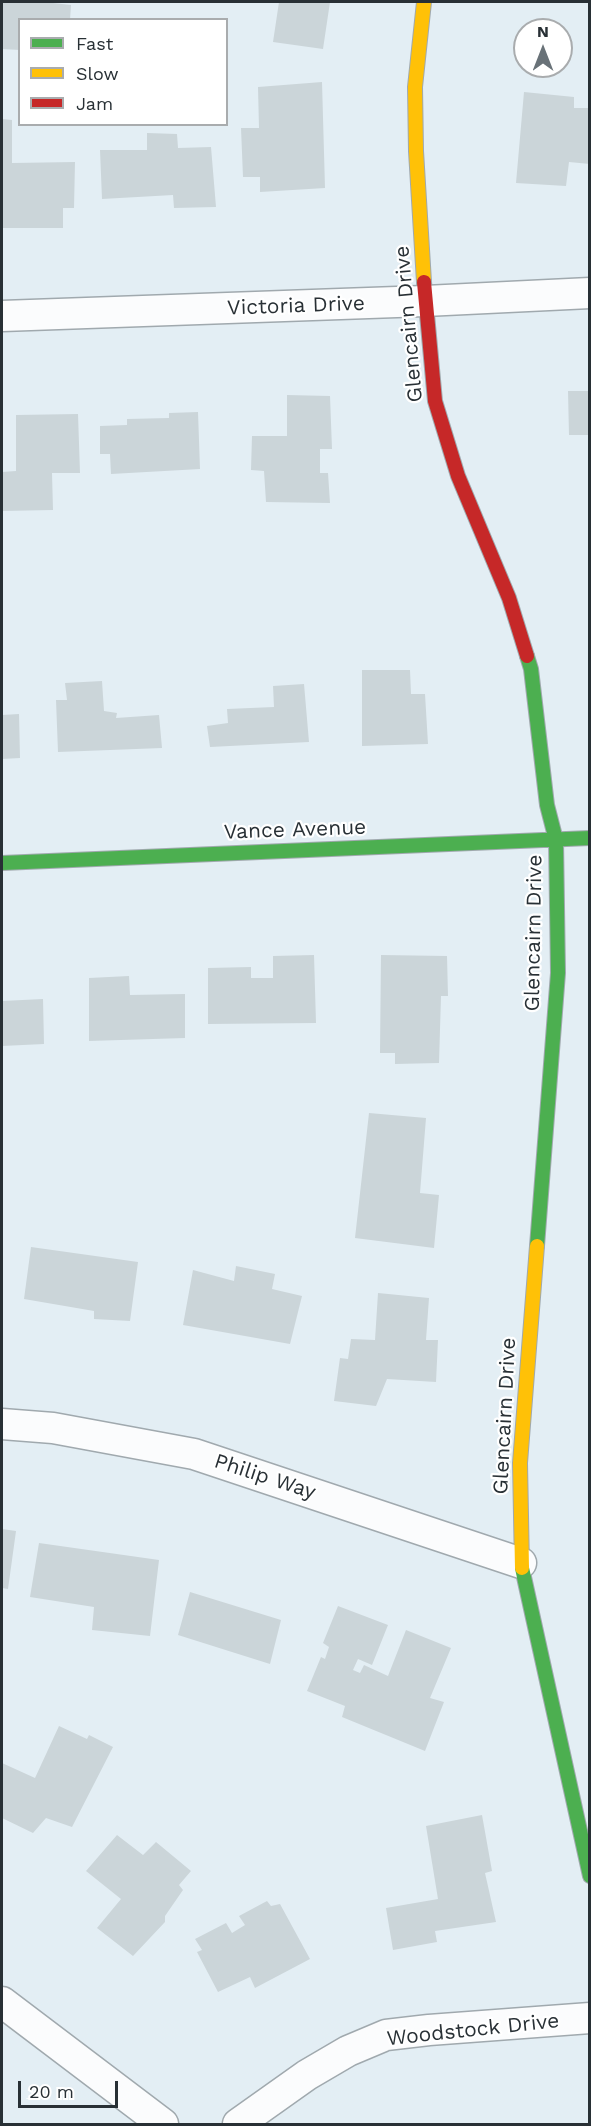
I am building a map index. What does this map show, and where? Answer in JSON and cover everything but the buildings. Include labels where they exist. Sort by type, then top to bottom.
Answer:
[{"type":"street","name":"Glencairn Drive","points":[[424,2],[415,87],[425,301],[435,401],[458,476],[509,598],[531,669],[548,805],[556,840],[558,974],[520,1463],[521,1563],[590,1876]]},
{"type":"street","name":"Victoria Drive","points":[[2,316],[590,293]]},
{"type":"street","name":"Vance Avenue","points":[[2,863],[590,838]]},
{"type":"street","name":"Philip Way","points":[[2,1424],[53,1428],[194,1454],[521,1563]]},
{"type":"street","points":[[2,2002],[164,2124]]},
{"type":"street","name":"Woodstock Drive","points":[[238,2124],[307,2075],[348,2051],[386,2035],[590,2019]]},
{"type":"traffic: fast","points":[[527,656],[531,669],[547,805],[556,840],[558,973],[537,1246]]},
{"type":"traffic: fast","points":[[2,863],[590,838]]},
{"type":"traffic: fast","points":[[522,1568],[590,1876]]},
{"type":"traffic: slow","points":[[424,2],[415,87],[416,151],[424,282]]},
{"type":"traffic: slow","points":[[522,1568],[520,1463],[537,1246]]},
{"type":"traffic: jam","points":[[424,282],[435,401],[458,476],[509,598],[527,656]]}]
